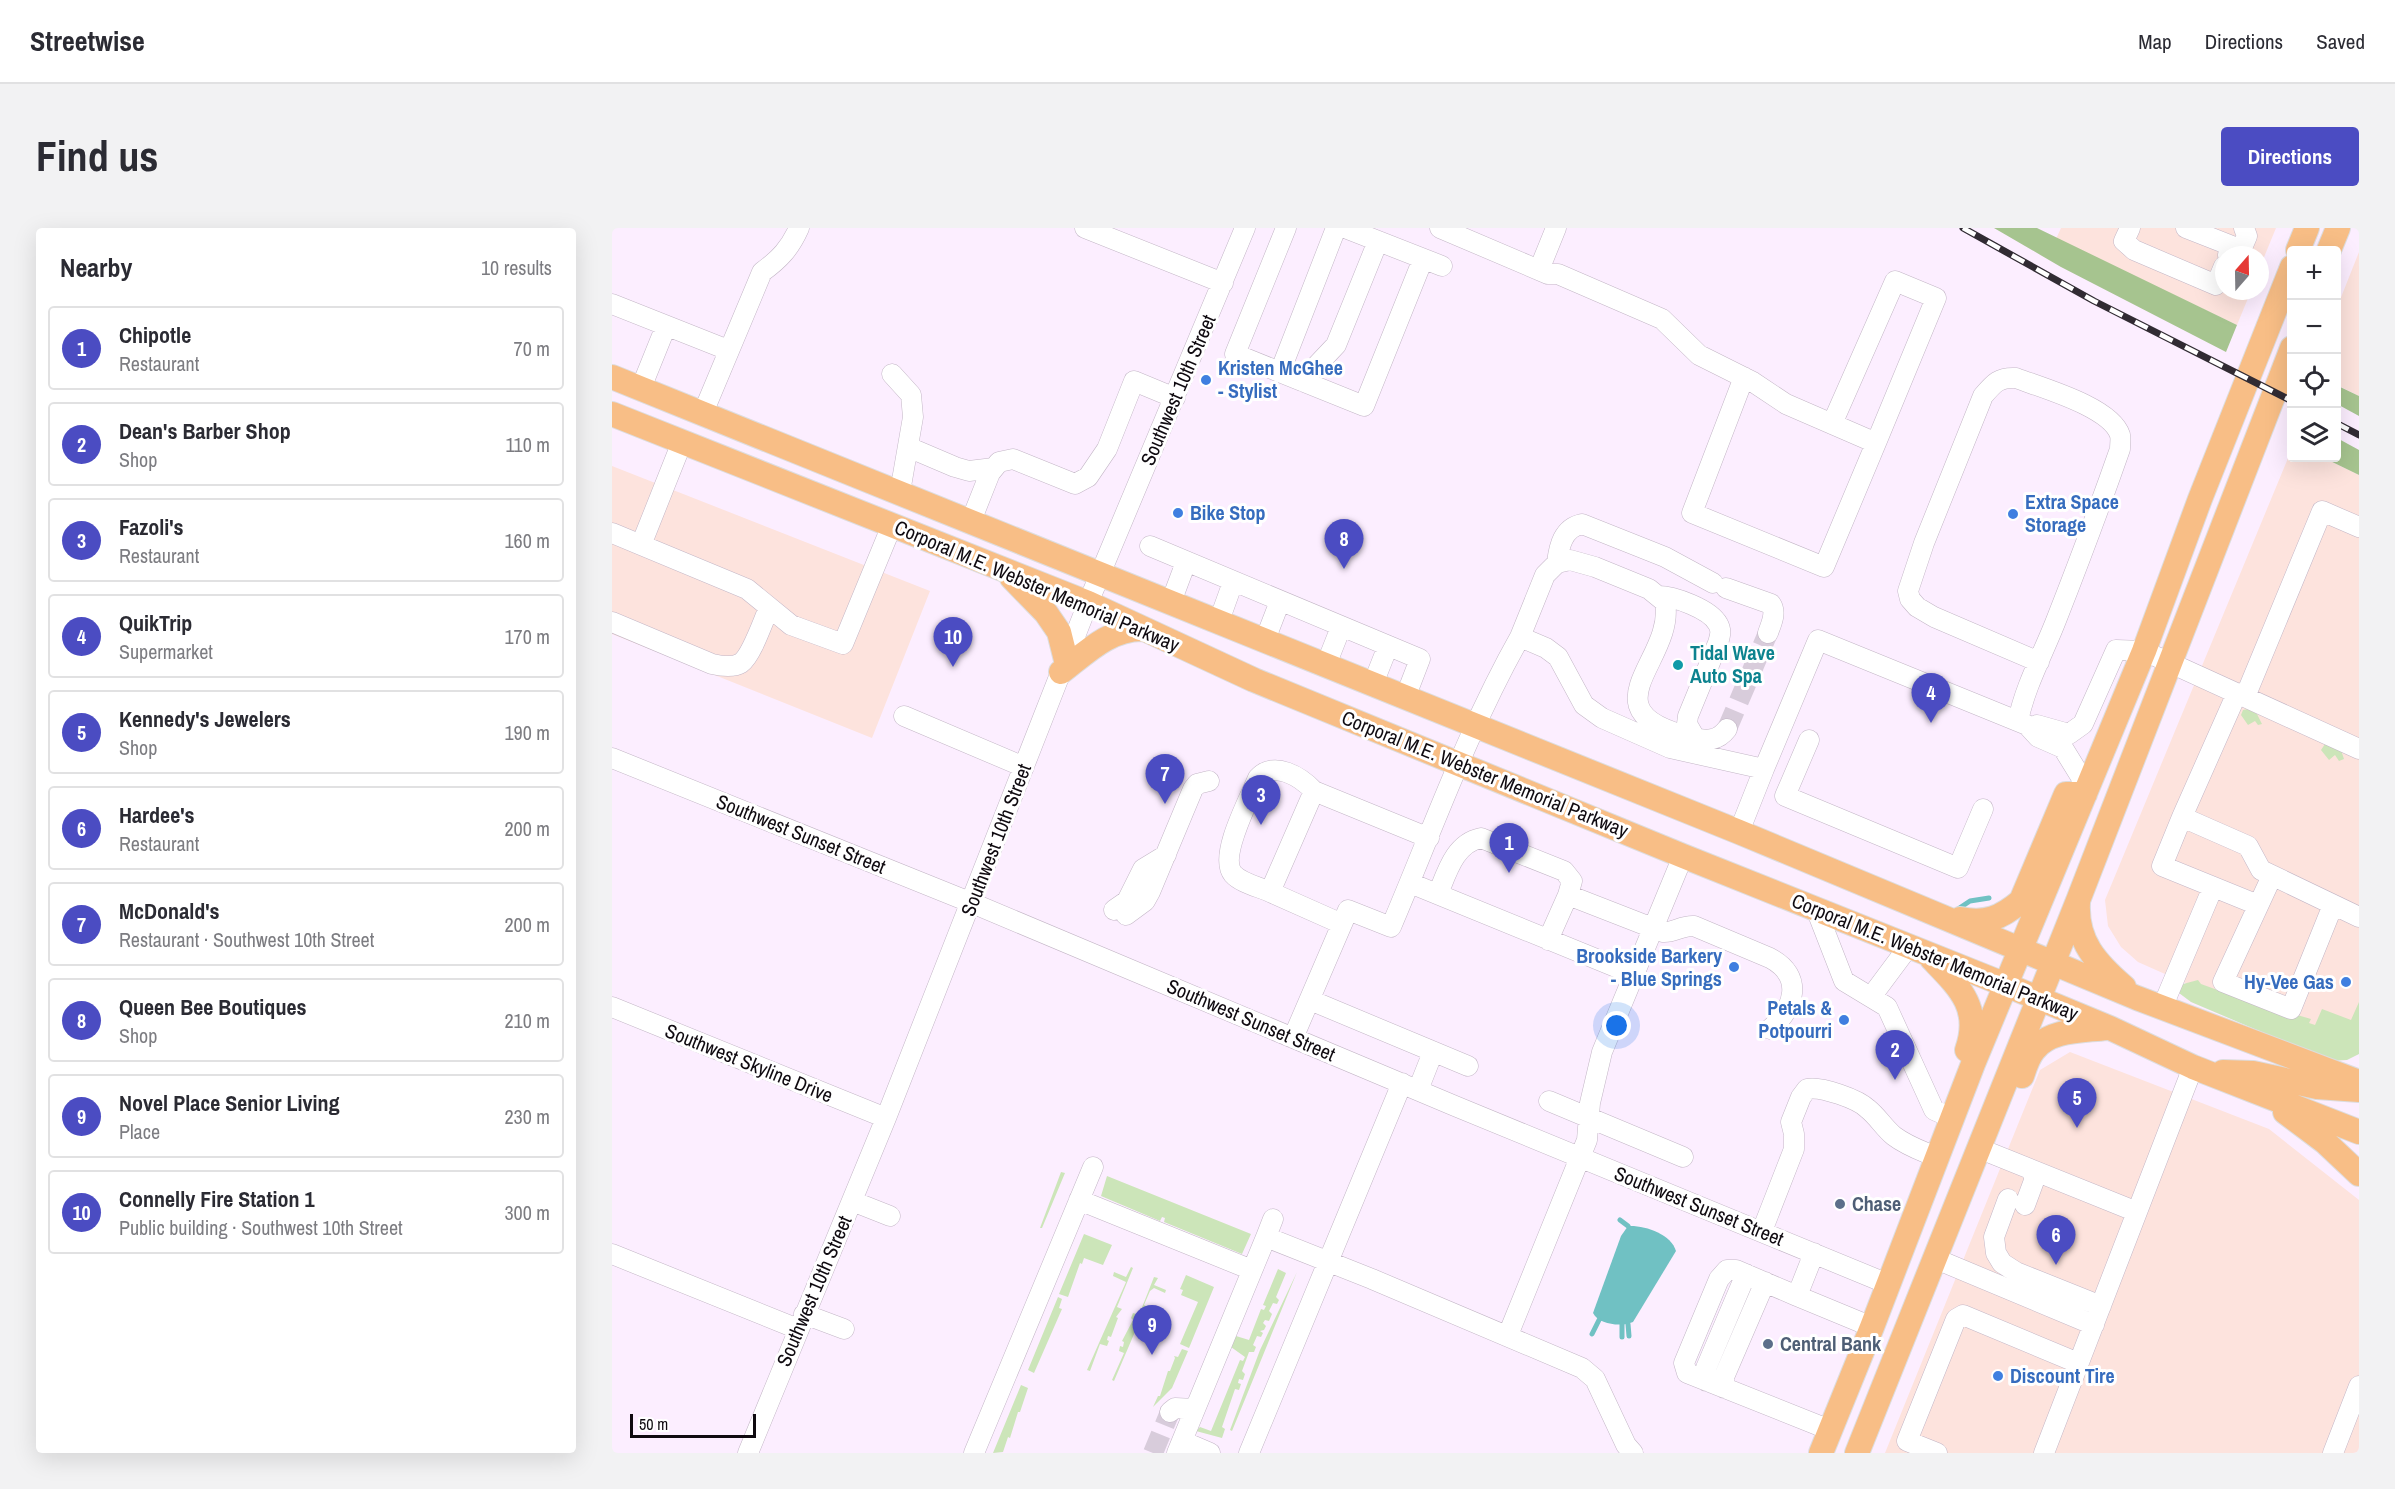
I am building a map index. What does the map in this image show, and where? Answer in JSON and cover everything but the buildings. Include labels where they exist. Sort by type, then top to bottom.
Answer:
[{"type":"main road","points":[[2300,246],[2307,228]]},
{"type":"main road","points":[[2331,246],[2338,228]]},
{"type":"main road","points":[[1821,1453],[1872,1328],[1955,1109],[2144,651],[2200,499],[2287,280]]},
{"type":"main road","points":[[1857,1453],[2079,898],[2290,354]]},
{"type":"main road","name":"Corporal M.E. Webster Memorial Parkway","points":[[612,377],[1739,832],[2137,998],[2359,1082]]},
{"type":"main road","name":"Corporal M.E. Webster Memorial Parkway","points":[[612,414],[1088,603],[1254,680],[1683,856],[2038,998],[2200,1069],[2359,1132]]},
{"type":"main road","points":[[892,525],[900,492]]},
{"type":"main road","points":[[1004,570],[1029,594],[1059,632],[1063,666],[1121,631],[1142,629]]},
{"type":"main road","points":[[1932,913],[1983,922],[2011,910],[2021,901],[2066,794],[2086,791]]},
{"type":"main road","points":[[2079,898],[2079,928],[2085,944],[2105,970],[2137,998]]},
{"type":"main road","points":[[1917,949],[1961,992],[1972,1015],[1972,1035],[1958,1074],[1955,1109]]},
{"type":"main road","points":[[1981,1142],[2002,1124],[2035,1048],[2046,1040],[2064,1033],[2109,1028]]},
{"type":"main road","points":[[2200,1069],[2253,1072],[2317,1088],[2359,1090]]},
{"type":"main road","points":[[2245,1087],[2295,1118],[2359,1174]]},
{"type":"main road","points":[[1876,1406],[1875,1381],[1893,1306],[1894,1293],[1888,1284]]},
{"type":"street","points":[[703,413],[762,272],[781,258],[792,244],[799,228]]},
{"type":"street","points":[[1085,228],[1222,283]]},
{"type":"street","name":"Southwest 10th Street","points":[[748,1453],[972,903],[1088,603],[1245,228]]},
{"type":"street","points":[[1286,228],[1235,354],[1364,406],[1423,259]]},
{"type":"street","points":[[1280,372],[1336,228]]},
{"type":"street","points":[[1345,228],[1442,266]]},
{"type":"street","points":[[1440,228],[1662,318],[1699,355],[1744,377],[1786,404],[1876,443]]},
{"type":"street","points":[[1539,270],[1556,228]]},
{"type":"street","points":[[2130,228],[2124,241],[2134,250],[2215,285]]},
{"type":"street","points":[[2186,228],[2221,246]]},
{"type":"street","points":[[2236,246],[2243,228]]},
{"type":"street","points":[[1302,381],[1336,345],[1378,241]]},
{"type":"street","points":[[1744,377],[1692,513],[1824,567],[1936,298],[1895,281],[1832,424]]},
{"type":"street","points":[[614,309],[728,350]]},
{"type":"street","points":[[640,388],[666,326]]},
{"type":"street","points":[[892,374],[911,394],[913,417],[900,492]]},
{"type":"street","points":[[2022,723],[2022,703],[2039,662],[2094,525],[2120,449],[2120,436],[2114,425],[2101,414],[2016,378],[2003,377],[1995,382],[1983,396],[1924,543],[1908,591],[1910,599],[1917,607],[1934,617],[2039,662]]},
{"type":"street","points":[[970,521],[990,473],[999,462],[1013,459],[1075,484],[1088,477],[1107,449],[1134,381],[1175,398]]},
{"type":"street","points":[[641,545],[682,442]]},
{"type":"street","points":[[908,447],[969,471],[994,468]]},
{"type":"street","points":[[2258,905],[2162,866],[2182,817],[2241,695],[2322,512],[2359,527]]},
{"type":"street","points":[[1557,563],[1559,548],[1567,533],[1573,526],[1582,524],[1665,557],[1678,565],[1771,604],[1774,609],[1768,633]]},
{"type":"street","points":[[612,533],[747,589],[791,625],[843,644],[892,525]]},
{"type":"street","points":[[1150,546],[1420,659],[1405,698]]},
{"type":"street","points":[[1293,1038],[1348,910],[1391,927],[1475,726],[1499,674],[1520,638],[1545,575],[1557,563],[1570,560],[1595,567],[1649,590],[1665,602],[1668,615],[1636,698],[1648,719],[1670,730],[1706,741],[1714,739],[1727,729]]},
{"type":"street","points":[[1171,602],[1186,562]]},
{"type":"street","points":[[1219,621],[1233,582]]},
{"type":"street","points":[[1658,596],[1668,596],[1699,608],[1713,617],[1721,633],[1688,716],[1687,724],[1695,738]]},
{"type":"street","points":[[1265,640],[1280,601]]},
{"type":"street","points":[[612,622],[712,664],[726,666],[740,663],[748,653],[769,608]]},
{"type":"street","points":[[1326,665],[1341,627]]},
{"type":"street","points":[[1520,638],[1546,648],[1558,657],[1584,705],[1602,718],[1670,748],[1764,769]]},
{"type":"street","points":[[1739,832],[1818,640],[2022,723],[2038,737],[2063,748],[2086,791]]},
{"type":"street","points":[[1373,684],[1388,646]]},
{"type":"street","points":[[2022,723],[2034,723],[2069,734],[2083,724],[2116,650],[2144,651],[2359,749]]},
{"type":"street","points":[[904,716],[1024,767]]},
{"type":"street","points":[[1809,740],[1785,796],[1958,868],[1983,809]]},
{"type":"street","name":"Southwest Sunset Street","points":[[612,758],[972,903],[1888,1284]]},
{"type":"street","points":[[1342,924],[1237,877],[1231,872],[1228,863],[1230,846],[1258,778],[1264,771],[1279,770],[1305,781],[1314,791],[1429,838]]},
{"type":"street","points":[[1120,913],[1143,869],[1166,855],[1193,789],[1197,784],[1209,781]]},
{"type":"street","points":[[1270,892],[1314,791]]},
{"type":"street","points":[[2182,817],[2248,846],[2261,870],[2359,917]]},
{"type":"street","points":[[1438,894],[1453,857],[1475,839],[1482,838],[1564,871],[1572,880],[1568,895],[1548,940]]},
{"type":"street","points":[[1508,1335],[1587,1140],[1589,1117],[1602,1052],[1683,856]]},
{"type":"street","points":[[2272,876],[2223,982],[2291,1010],[2333,905]]},
{"type":"street","points":[[1410,883],[1633,974]]},
{"type":"street","points":[[2162,1008],[2214,887]]},
{"type":"street","points":[[1568,895],[1666,933],[1682,927],[1694,926],[1778,962],[1791,981],[1791,1001],[1782,1018],[1770,1029]]},
{"type":"street","points":[[1816,909],[1844,981],[1887,1007],[1934,1110],[1955,1109]]},
{"type":"street","points":[[1871,997],[1917,949]]},
{"type":"street","points":[[1310,999],[1468,1066]]},
{"type":"street","name":"Southwest Skyline Drive","points":[[612,1007],[886,1118]]},
{"type":"street","points":[[1249,1453],[1328,1262],[1410,1086],[1433,1052]]},
{"type":"street","points":[[2044,1453],[2137,1212],[2200,1069]]},
{"type":"street","points":[[1762,1231],[1794,1149],[1791,1122],[1804,1092],[1813,1088],[1855,1101],[1868,1108],[1888,1131],[1909,1146],[1936,1157]]},
{"type":"street","points":[[1549,1101],[1683,1157]]},
{"type":"street","points":[[1981,1142],[2031,1170],[2137,1212]]},
{"type":"street","points":[[974,1453],[1093,1167]]},
{"type":"street","points":[[2031,1170],[2035,1178],[2012,1200],[1994,1238],[1996,1253],[2002,1263],[2016,1272],[2101,1306]]},
{"type":"street","points":[[1079,1200],[1252,1270]]},
{"type":"street","points":[[1995,1284],[2000,1272],[1988,1246],[1987,1232],[1998,1203],[2012,1200]]},
{"type":"street","points":[[852,1201],[890,1216]]},
{"type":"street","points":[[1210,1453],[1180,1447],[1270,1228],[1328,1262],[1573,1362],[1595,1379],[1615,1425],[1633,1453]]},
{"type":"street","points":[[1797,1296],[1814,1253]]},
{"type":"street","points":[[612,1254],[801,1322],[844,1329]]},
{"type":"street","points":[[1936,1259],[2094,1325]]},
{"type":"street","points":[[1830,1430],[1687,1373],[1684,1363],[1719,1279],[1727,1270],[1750,1276],[1872,1328]]},
{"type":"street","points":[[1711,1383],[1724,1377],[1750,1276]]},
{"type":"street","points":[[1937,1453],[1907,1441],[1956,1319],[1963,1315],[2078,1363]]},
{"type":"street","points":[[2333,1453],[2359,1386]]},
{"type":"street","points":[[1170,1412],[1175,1408],[1195,1409]]},
{"type":"shaded area","points":[[1994,228],[2037,228],[2237,325],[2226,352],[2061,267]]},
{"type":"shaded area","points":[[2061,228],[2276,228],[2269,246],[2215,246],[2215,300],[2247,300],[2237,325],[2056,239]]},
{"type":"shaded area","points":[[2359,252],[2359,396],[2341,387],[2341,297]]},
{"type":"shaded area","points":[[2341,387],[2359,396],[2359,416],[2341,406]]},
{"type":"shaded area","points":[[2341,440],[2359,450],[2359,475],[2332,462],[2341,462]]},
{"type":"shaded area","points":[[2287,461],[2332,462],[2359,475],[2359,1037],[2301,1023],[2219,998],[2138,962],[2121,947],[2108,926],[2105,900]]},
{"type":"shaded area","points":[[612,466],[930,591],[872,738],[612,634]]},
{"type":"shaded area","points":[[2248,709],[2257,714],[2262,724],[2258,725],[2255,721],[2248,725],[2241,715],[2243,710]]},
{"type":"shaded area","points":[[2325,744],[2341,750],[2344,759],[2339,761],[2335,755],[2329,760],[2321,750]]},
{"type":"shaded area","points":[[2198,980],[2201,984],[2245,1000],[2311,1019],[2309,1023],[2315,1025],[2322,1009],[2351,1020],[2359,1002],[2359,1054],[2347,1060],[2330,1061],[2191,1002],[2179,993],[2179,988],[2183,984]]},
{"type":"shaded area","points":[[2070,1052],[2269,1129],[2359,1200],[2359,1453],[1885,1453],[2040,1070]]},
{"type":"shaded area","points":[[1061,1172],[1065,1173],[1042,1228],[1040,1228]]},
{"type":"shaded area","points":[[1107,1176],[1251,1234],[1242,1254],[1164,1222],[1165,1218],[1162,1217],[1160,1221],[1101,1196]]},
{"type":"shaded area","points":[[1628,1226],[1642,1227],[1663,1235],[1676,1251],[1633,1322],[1611,1324],[1600,1320],[1593,1313],[1621,1236]]},
{"type":"shaded area","points":[[1084,1234],[1112,1245],[1103,1265],[1084,1258],[1082,1264],[1080,1263],[1068,1297],[1059,1294]]},
{"type":"shaded area","points":[[1131,1267],[1133,1268],[1117,1307],[1122,1309],[1116,1317],[1118,1318],[1111,1337],[1108,1336],[1107,1346],[1100,1344],[1090,1371],[1087,1370],[1126,1282],[1113,1276],[1114,1272],[1126,1277]]},
{"type":"shaded area","points":[[1278,1269],[1286,1273],[1276,1297],[1279,1300],[1277,1304],[1273,1303],[1269,1311],[1272,1314],[1269,1321],[1265,1320],[1263,1323],[1266,1326],[1260,1331],[1263,1333],[1261,1337],[1257,1336],[1253,1345],[1256,1347],[1254,1352],[1249,1352],[1242,1371],[1245,1374],[1243,1380],[1239,1379],[1238,1383],[1241,1384],[1239,1390],[1235,1389],[1222,1427],[1225,1429],[1222,1438],[1196,1431],[1200,1427],[1211,1431],[1240,1360],[1243,1361],[1245,1357],[1231,1347],[1236,1336],[1249,1340],[1261,1309],[1264,1310],[1266,1306],[1263,1305]]},
{"type":"shaded area","points":[[1297,1272],[1232,1431],[1230,1430],[1260,1350]]},
{"type":"shaded area","points":[[1186,1275],[1214,1287],[1189,1348],[1180,1344],[1198,1302],[1181,1295],[1183,1290],[1180,1289]]},
{"type":"shaded area","points":[[1154,1277],[1158,1278],[1154,1285],[1166,1290],[1165,1293],[1154,1288],[1150,1291],[1144,1305],[1146,1306],[1114,1381],[1112,1380],[1124,1353],[1119,1351],[1120,1346],[1123,1347],[1124,1342],[1122,1341],[1133,1320],[1131,1318],[1133,1313],[1139,1315]]},
{"type":"shaded area","points":[[1058,1297],[1062,1299],[1059,1308],[1062,1309],[1034,1373],[1028,1370]]},
{"type":"shaded area","points":[[1182,1349],[1188,1351],[1172,1388],[1153,1407],[1160,1396],[1174,1356],[1178,1357]]},
{"type":"shaded area","points":[[1021,1385],[1028,1388],[1010,1438],[1008,1437],[1003,1452],[993,1453]]},
{"type":"waterway","points":[[1955,911],[1970,901],[1989,898]]},
{"type":"waterway","points":[[1620,1220],[1628,1226]]},
{"type":"waterway","points":[[1592,1334],[1599,1320]]},
{"type":"waterway","points":[[1622,1324],[1622,1337]]},
{"type":"waterway","points":[[1628,1324],[1629,1336]]},
{"type":"tunnel","points":[[1727,729],[1768,633]]},
{"type":"tunnel","points":[[1153,1453],[1170,1412]]},
{"type":"railway","points":[[1963,228],[2094,301],[2287,398]]},
{"type":"railway","points":[[2341,426],[2359,435]]},
{"type":"place","name":"Kristen McGhee - Stylist","points":[[1206,380]]},
{"type":"place","name":"Bike Stop","points":[[1178,513]]},
{"type":"place","name":"Extra Space Storage","points":[[2013,514]]},
{"type":"place","name":"Queen Bee Boutiques","points":[[1344,569]]},
{"type":"place","name":"Tidal Wave Auto Spa","points":[[1678,665]]},
{"type":"place","name":"Connelly Fire Station 1","points":[[953,667]]},
{"type":"place","name":"QuikTrip","points":[[1931,723]]},
{"type":"place","name":"McDonald's","points":[[1165,804]]},
{"type":"place","name":"Fazoli's","points":[[1261,825]]},
{"type":"place","name":"Chipotle","points":[[1509,873]]},
{"type":"place","name":"Brookside Barkery - Blue Springs","points":[[1734,967]]},
{"type":"place","name":"Hy-Vee Gas","points":[[2346,982]]},
{"type":"place","name":"Petals & Potpourri","points":[[1844,1020]]},
{"type":"place","name":"Dean's Barber Shop","points":[[1895,1080]]},
{"type":"place","name":"Kennedy's Jewelers","points":[[2077,1128]]},
{"type":"place","name":"Chase","points":[[1840,1204]]},
{"type":"place","name":"Hardee's","points":[[2056,1265]]},
{"type":"place","name":"Central Bank","points":[[1768,1344]]},
{"type":"place","name":"Novel Place Senior Living","points":[[1152,1355]]},
{"type":"place","name":"Discount Tire","points":[[1998,1376]]}]
